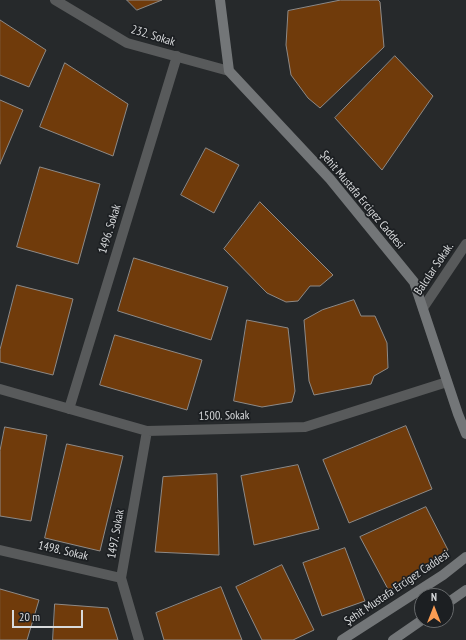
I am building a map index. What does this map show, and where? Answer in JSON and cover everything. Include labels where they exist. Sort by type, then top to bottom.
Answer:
[{"type":"main road","points":[[220,0],[229,71]]},
{"type":"main road","name":"Şehit Mustafa Ercigez Caddesi","points":[[229,71],[330,179],[414,282],[466,434]]},
{"type":"main road","name":"Şehit Mustafa Ercigez Caddesi","points":[[342,640],[443,576],[466,557]]},
{"type":"main road","points":[[454,598],[466,590]]},
{"type":"main road","points":[[393,640],[414,626]]},
{"type":"street","name":"232. Sokak","points":[[55,0],[128,43],[229,71]]},
{"type":"street","name":"1496. Sokak","points":[[69,409],[176,56]]},
{"type":"street","name":"Balcılar Sokak.","points":[[423,308],[466,244]]},
{"type":"street","name":"1500. Sokak","points":[[0,389],[147,431],[305,427],[447,382]]},
{"type":"street","name":"1497. Sokak","points":[[139,640],[121,578],[147,431]]},
{"type":"street","name":"1498. Sokak","points":[[0,550],[121,578]]},
{"type":"building","points":[[127,0],[162,0],[137,10]]},
{"type":"building","points":[[341,0],[378,0],[380,2],[384,47],[320,108],[308,98],[291,75],[286,45],[288,11]]},
{"type":"building","points":[[0,20],[46,50],[29,87],[0,75]]},
{"type":"building","points":[[395,56],[433,96],[382,170],[335,118]]},
{"type":"building","points":[[65,63],[128,104],[113,156],[40,127]]},
{"type":"building","points":[[0,100],[23,110],[0,164]]},
{"type":"building","points":[[206,148],[239,165],[214,213],[181,195]]},
{"type":"building","points":[[40,167],[100,184],[78,264],[17,247]]},
{"type":"building","points":[[260,202],[333,275],[320,286],[310,286],[298,301],[286,302],[267,293],[224,249]]},
{"type":"building","points":[[134,258],[228,287],[211,340],[118,311]]},
{"type":"building","points":[[17,285],[73,299],[53,375],[0,362],[0,350]]},
{"type":"building","points":[[354,300],[361,316],[375,316],[387,343],[388,368],[374,376],[371,384],[314,395],[309,381],[304,320],[322,310]]},
{"type":"building","points":[[247,320],[288,328],[295,391],[292,402],[262,407],[234,401]]},
{"type":"building","points":[[115,335],[202,360],[187,410],[100,385]]},
{"type":"building","points":[[406,426],[432,489],[349,523],[323,460]]},
{"type":"building","points":[[5,427],[47,435],[31,521],[0,516],[0,451]]},
{"type":"building","points":[[67,444],[123,456],[100,551],[45,538]]},
{"type":"building","points":[[298,465],[319,529],[254,545],[241,476]]},
{"type":"building","points":[[217,474],[219,555],[155,552],[163,477]]},
{"type":"building","points":[[426,507],[448,550],[389,591],[360,537]]},
{"type":"building","points":[[345,548],[365,601],[322,616],[303,563]]},
{"type":"building","points":[[282,565],[314,630],[293,640],[262,640],[236,587]]},
{"type":"building","points":[[221,587],[242,640],[164,640],[156,613]]},
{"type":"building","points":[[0,589],[39,600],[27,640],[0,640]]},
{"type":"building","points":[[55,604],[108,608],[118,640],[53,640]]}]
